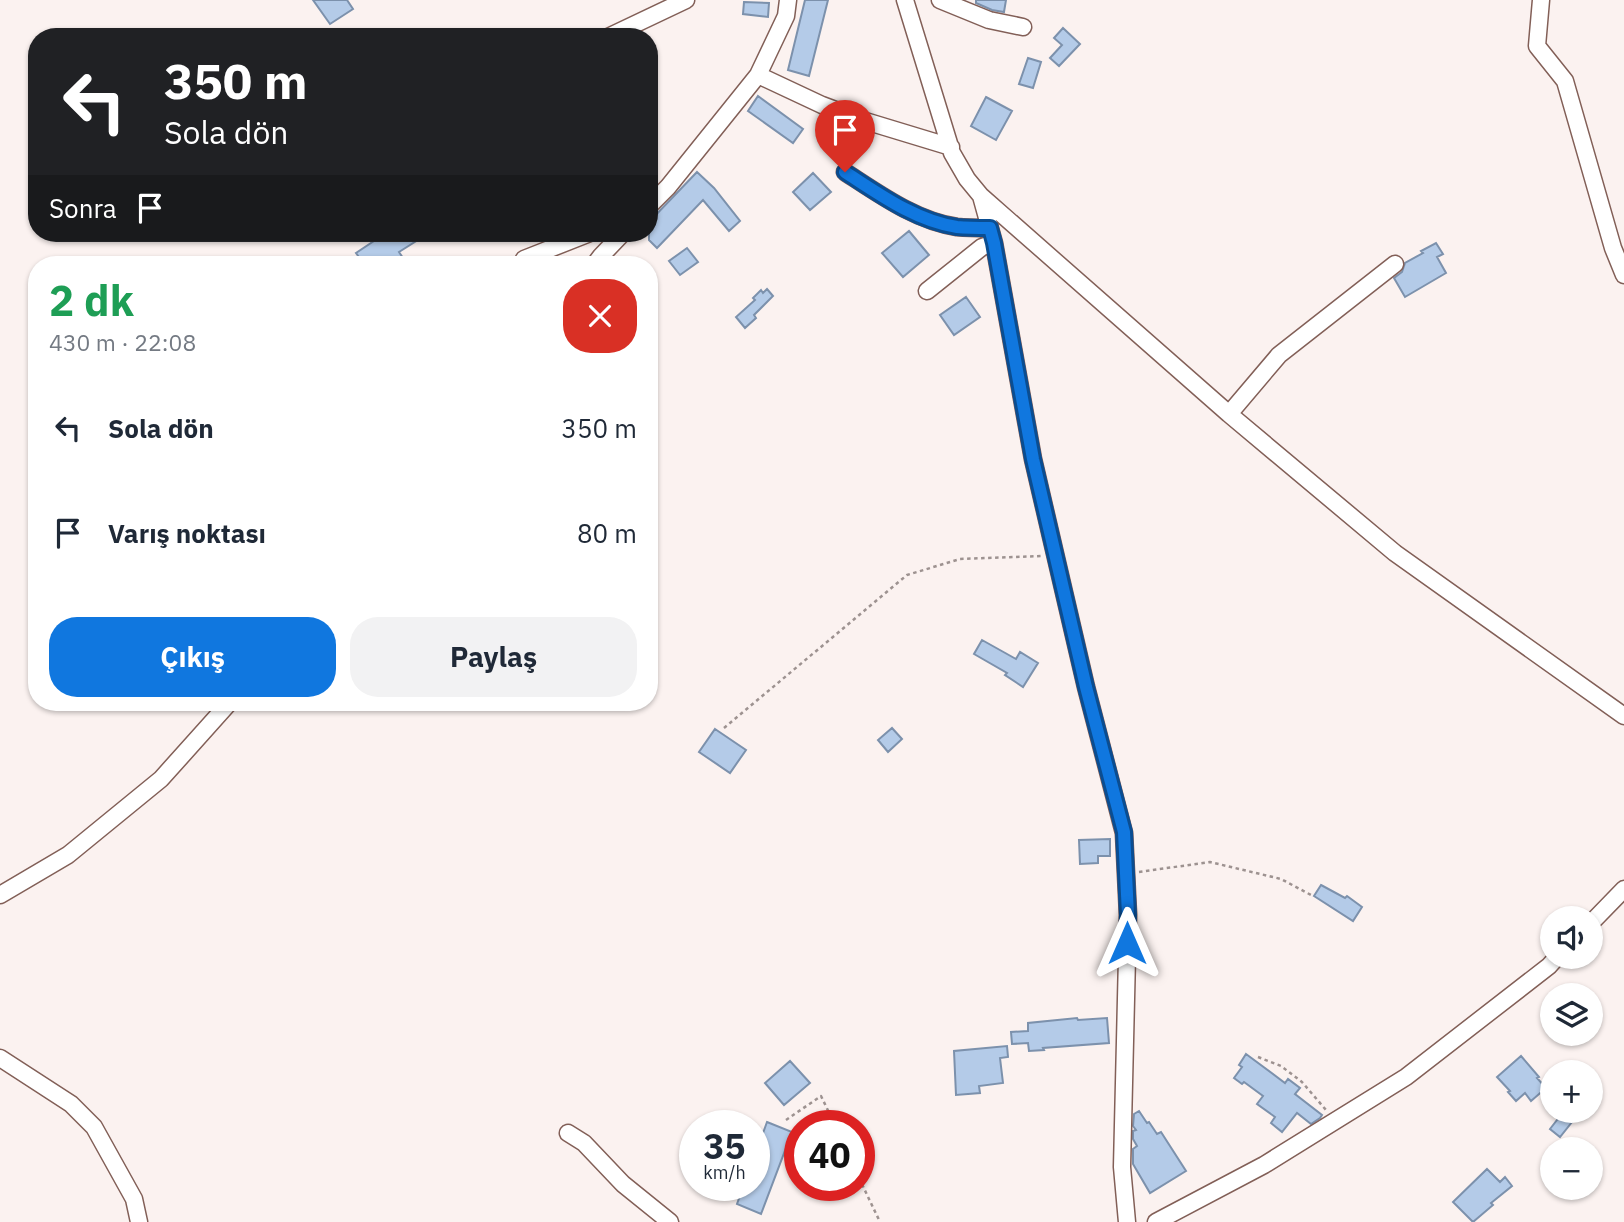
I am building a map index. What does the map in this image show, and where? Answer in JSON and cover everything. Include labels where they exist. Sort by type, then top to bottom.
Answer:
[{"type":"street","points":[[627,28],[686,0]]},
{"type":"street","points":[[658,197],[758,75],[786,16],[788,0]]},
{"type":"street","points":[[905,0],[951,147],[967,179],[981,196],[1228,414],[1395,553],[1624,716]]},
{"type":"street","points":[[940,0],[989,20],[1023,26]]},
{"type":"street","points":[[1541,0],[1537,46],[1565,81],[1613,248],[1624,275]]},
{"type":"street","points":[[758,75],[822,105],[862,120],[951,147]]},
{"type":"street","points":[[845,172],[891,202],[928,219],[992,236]]},
{"type":"street","points":[[981,196],[992,236],[1033,459],[1086,687],[1124,832],[1128,915],[1122,1167],[1127,1222]]},
{"type":"street","points":[[928,291],[992,236]]},
{"type":"street","points":[[532,256],[567,242]]},
{"type":"street","points":[[601,256],[614,242]]},
{"type":"street","points":[[1228,414],[1279,355],[1395,264]]},
{"type":"street","points":[[0,895],[68,855],[161,779],[222,711]]},
{"type":"street","points":[[1603,911],[1624,889]]},
{"type":"street","points":[[1156,1222],[1264,1166],[1406,1077],[1544,969]]},
{"type":"street","points":[[0,1058],[71,1104],[94,1128],[134,1199],[139,1222]]},
{"type":"street","points":[[568,1133],[584,1143],[623,1184],[670,1222]]},
{"type":"path","points":[[724,728],[906,575],[960,559],[1055,556]]},
{"type":"path","points":[[1126,874],[1210,862],[1281,879],[1311,895]]},
{"type":"path","points":[[1258,1057],[1281,1066],[1302,1082],[1326,1110],[1325,1128]]},
{"type":"path","points":[[801,1110],[821,1096],[828,1110]]},
{"type":"path","points":[[870,1201],[880,1222]]},
{"type":"building","points":[[313,0],[347,0],[353,9],[330,24]]},
{"type":"building","points":[[805,0],[828,0],[809,76],[788,70]]},
{"type":"building","points":[[976,0],[1006,0],[1004,12],[992,10],[976,3]]},
{"type":"building","points":[[744,2],[769,3],[768,17],[743,14]]},
{"type":"building","points":[[1063,28],[1080,44],[1059,66],[1050,58],[1062,45],[1054,38]]},
{"type":"building","points":[[1028,58],[1041,62],[1033,88],[1019,84]]},
{"type":"building","points":[[758,96],[803,129],[793,143],[748,111]]},
{"type":"building","points":[[986,97],[1012,111],[996,140],[971,126]]},
{"type":"building","points":[[697,172],[714,188],[740,221],[729,231],[703,200],[657,248],[651,242],[658,242],[658,213]]},
{"type":"building","points":[[813,173],[831,192],[810,210],[793,192]]},
{"type":"building","points":[[909,231],[929,255],[903,277],[882,253]]},
{"type":"building","points":[[372,242],[415,242],[399,252],[402,256],[358,256],[356,253]]},
{"type":"building","points":[[1436,243],[1443,254],[1437,257],[1446,273],[1405,297],[1394,278],[1402,272],[1405,263]]},
{"type":"building","points":[[687,248],[698,262],[680,275],[669,261]]},
{"type":"building","points":[[767,289],[773,296],[745,328],[736,317],[755,300],[753,298],[761,290],[763,293]]},
{"type":"building","points":[[966,297],[980,317],[954,335],[940,315]]},
{"type":"building","points":[[982,640],[1016,659],[1020,652],[1038,663],[1023,687],[1005,675],[1007,673],[974,654]]},
{"type":"building","points":[[892,728],[902,739],[888,752],[878,740]]},
{"type":"building","points":[[715,729],[746,750],[730,773],[699,752]]},
{"type":"building","points":[[1110,839],[1110,856],[1098,856],[1098,863],[1080,864],[1079,840]]},
{"type":"building","points":[[1321,885],[1345,898],[1347,896],[1362,907],[1353,921],[1314,896]]},
{"type":"building","points":[[1107,1018],[1109,1043],[1029,1051],[1028,1043],[1012,1044],[1011,1032],[1028,1031],[1028,1023]]},
{"type":"building","points":[[1007,1046],[1008,1057],[1000,1058],[1003,1083],[979,1086],[980,1093],[956,1095],[954,1051]]},
{"type":"building","points":[[1246,1054],[1285,1083],[1288,1079],[1300,1088],[1295,1094],[1322,1115],[1320,1118],[1311,1124],[1297,1113],[1282,1132],[1271,1123],[1275,1117],[1257,1104],[1263,1096],[1234,1078],[1242,1067],[1239,1065]]},
{"type":"building","points":[[1521,1056],[1539,1077],[1540,1093],[1531,1101],[1525,1093],[1516,1101],[1497,1077]]},
{"type":"building","points":[[790,1061],[810,1083],[784,1105],[765,1083]]},
{"type":"building","points":[[1139,1111],[1157,1134],[1161,1132],[1186,1171],[1150,1193],[1133,1164],[1133,1149],[1137,1146],[1133,1139],[1133,1131],[1136,1130],[1133,1126],[1134,1114]]},
{"type":"building","points":[[770,1123],[784,1129],[784,1153],[770,1190]]},
{"type":"building","points":[[1555,1123],[1571,1123],[1560,1137],[1550,1129]]},
{"type":"building","points":[[1487,1169],[1500,1182],[1505,1177],[1512,1186],[1473,1222],[1453,1202]]},
{"type":"building","points":[[738,1201],[766,1201],[761,1214],[737,1204]]},
{"type":"route","points":[[845,172],[891,202],[928,219],[956,227],[990,228],[1033,459],[1086,687],[1124,832],[1127,943]]}]
